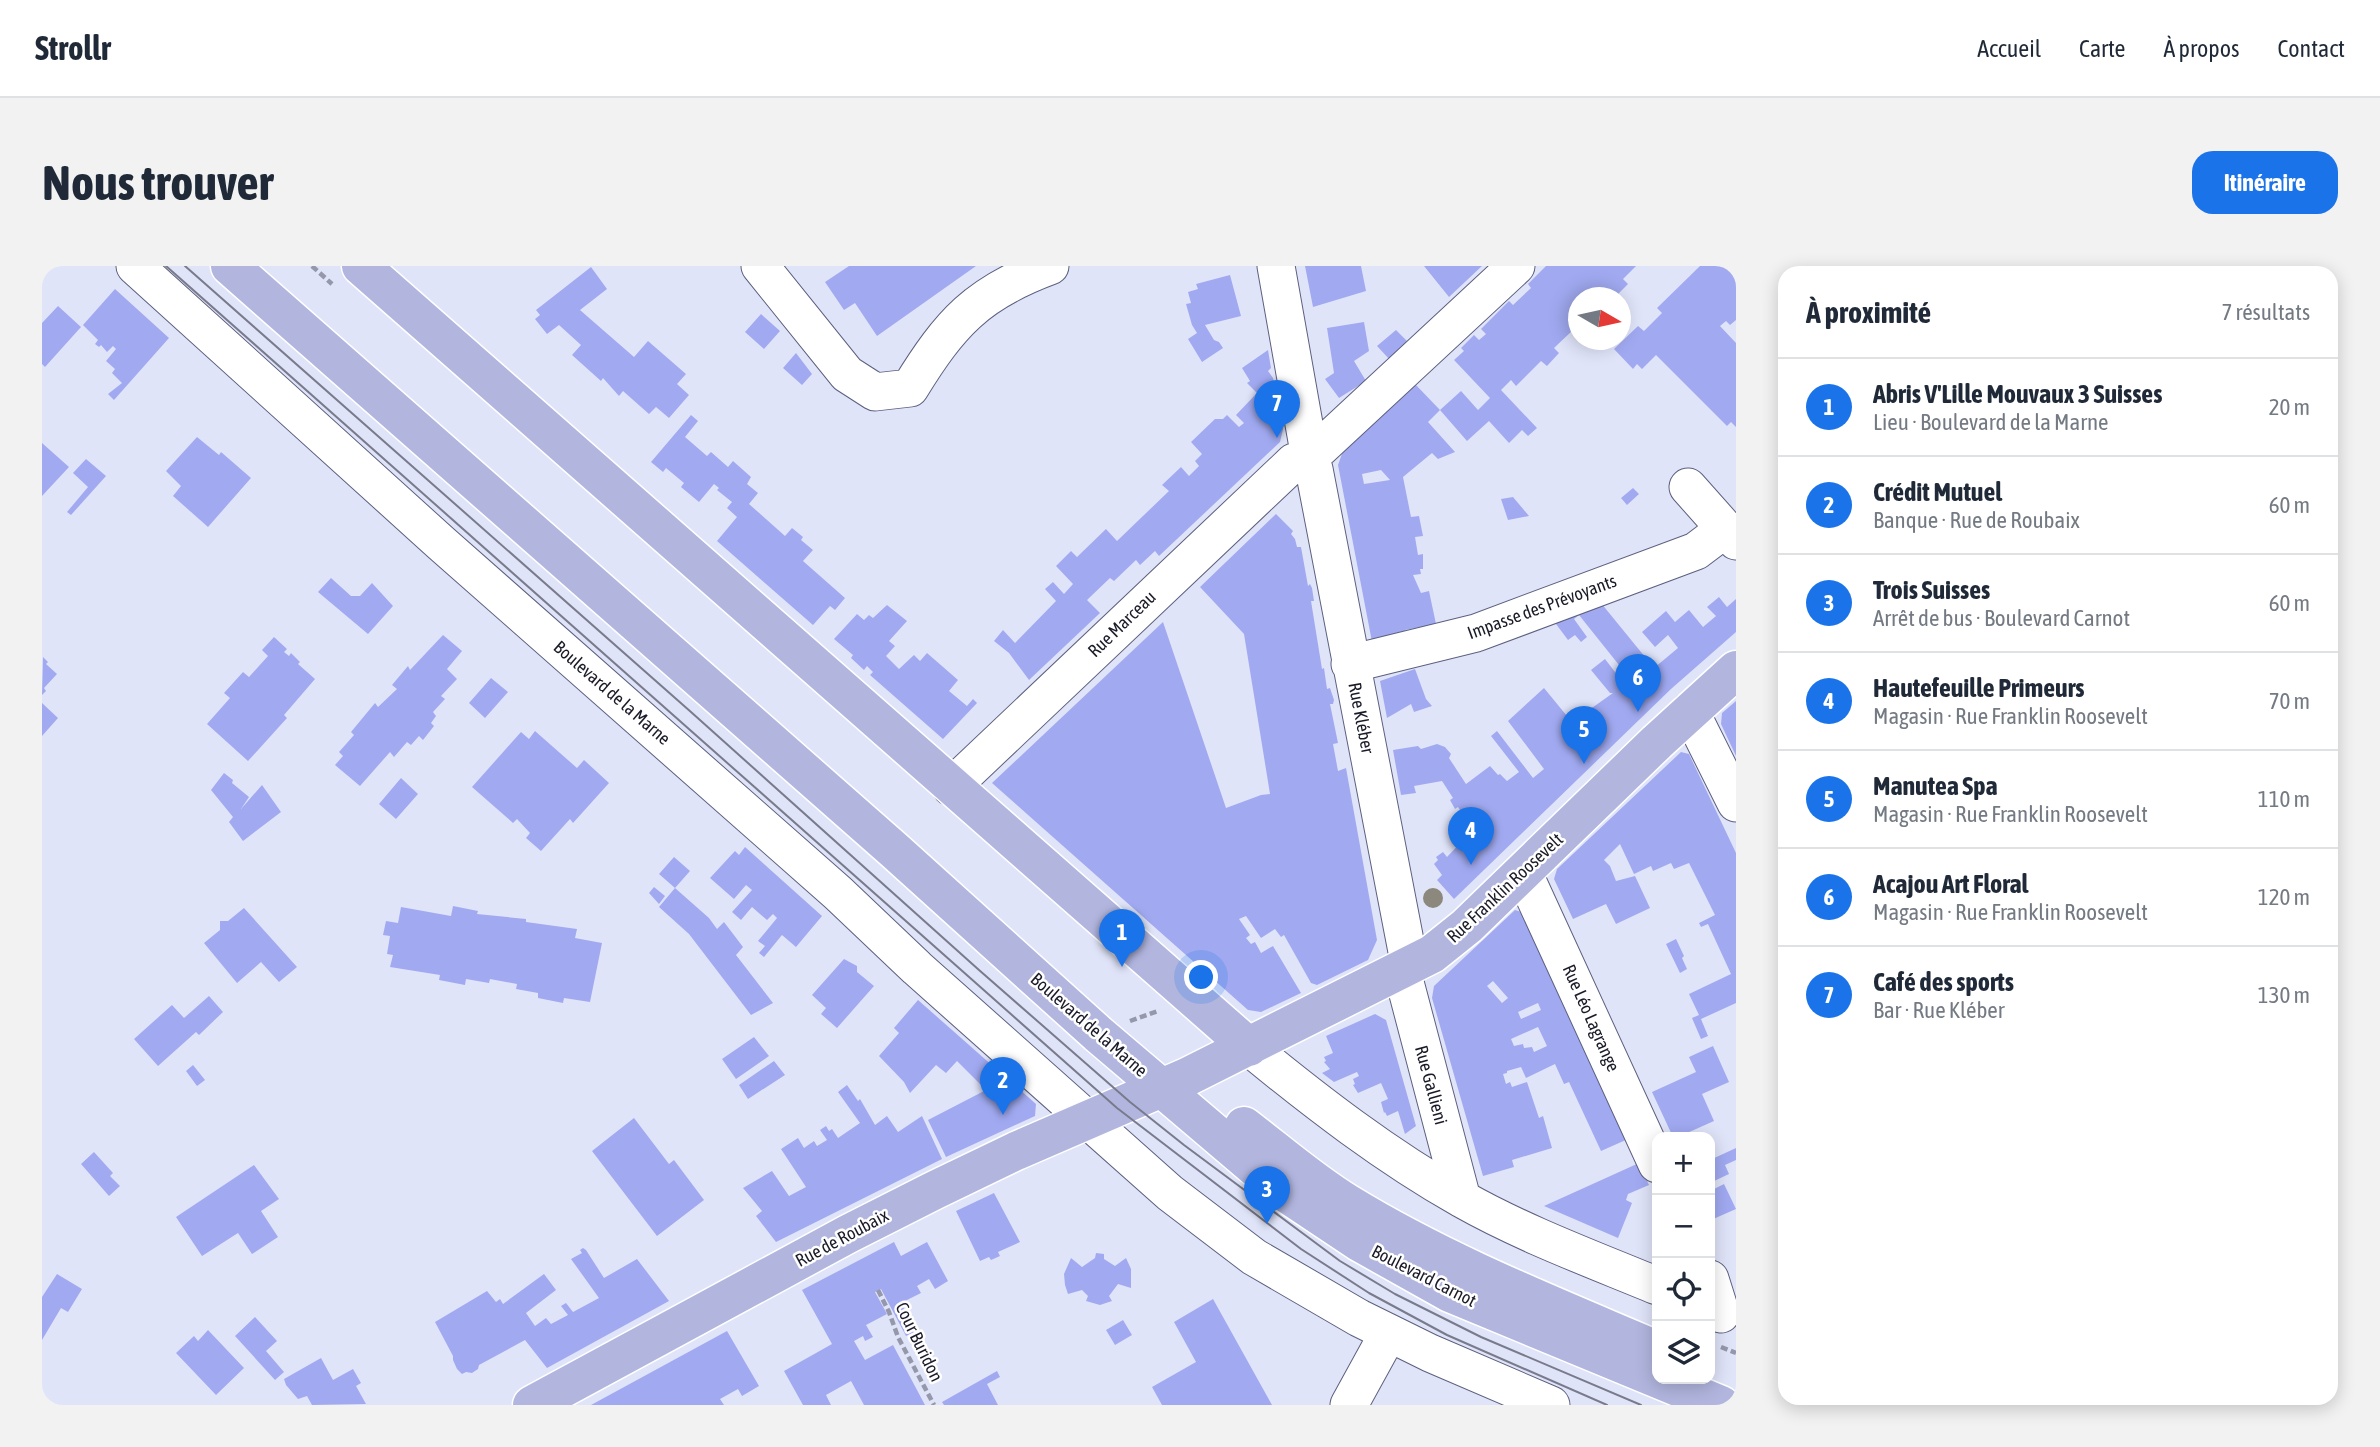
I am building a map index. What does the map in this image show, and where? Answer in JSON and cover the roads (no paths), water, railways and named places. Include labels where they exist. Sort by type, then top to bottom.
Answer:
[{"type":"main road","name":"Boulevard de la Marne","points":[[230,266],[1174,1083]]},
{"type":"main road","name":"Boulevard de la Marne","points":[[269,266],[1174,1083]]},
{"type":"main road","points":[[361,266],[1249,1047]]},
{"type":"main road","name":"Rue Franklin Roosevelt","points":[[1174,1083],[1406,969],[1453,938],[1736,670]]},
{"type":"main road","name":"Rue de Roubaix","points":[[531,1405],[898,1209],[1016,1152],[1174,1083]]},
{"type":"main road","name":"Boulevard Carnot","points":[[1174,1083],[1229,1114],[1316,1181],[1375,1220],[1467,1268],[1652,1348]]},
{"type":"main road","name":"Boulevard Carnot","points":[[1174,1083],[1284,1192],[1381,1256],[1450,1293],[1721,1405]]},
{"type":"main road","points":[[1715,1374],[1736,1383]]},
{"type":"street","name":"Boulevard de la Marne","points":[[135,266],[1090,1121]]},
{"type":"street","points":[[760,266],[847,374],[875,392],[910,388],[964,314],[1013,281],[1051,266]]},
{"type":"street","name":"Rue Kléber","points":[[1276,266],[1406,969]]},
{"type":"street","name":"Rue Marceau","points":[[951,787],[1516,266]]},
{"type":"street","points":[[1688,487],[1731,535]]},
{"type":"street","name":"Impasse des Prévoyants","points":[[1350,664],[1476,632],[1696,551],[1731,535]]},
{"type":"street","points":[[1690,711],[1736,803]]},
{"type":"street","name":"Rue Léo Lagrange","points":[[1523,872],[1652,1153]]},
{"type":"street","name":"Rue Gallieni","points":[[1406,969],[1462,1199]]},
{"type":"street","points":[[1249,1047],[1358,1130],[1425,1177],[1462,1199],[1507,1223],[1652,1284]]},
{"type":"street","points":[[1090,1121],[1155,1180],[1242,1249],[1388,1334],[1548,1404]]},
{"type":"street","points":[[1715,1294],[1722,1314]]},
{"type":"street","points":[[1349,1405],[1388,1334]]},
{"type":"tram line","points":[[166,266],[1117,1108],[1301,1249],[1369,1293],[1447,1335],[1607,1405]]},
{"type":"tram line","points":[[185,266],[979,970],[1130,1102],[1184,1145],[1340,1261],[1395,1294],[1481,1337],[1641,1405]]},
{"type":"place","name":"Café des sports","points":[[1277,438]]},
{"type":"place","name":"Acajou Art Floral","points":[[1638,712]]},
{"type":"place","name":"Manutea Spa","points":[[1584,764]]},
{"type":"place","name":"Hautefeuille Primeurs","points":[[1471,865]]},
{"type":"place","name":"Abris V'Lille Mouvaux 3 Suisses","points":[[1122,967]]},
{"type":"place","name":"Crédit Mutuel","points":[[1003,1115]]},
{"type":"place","name":"Trois Suisses","points":[[1267,1224]]}]
